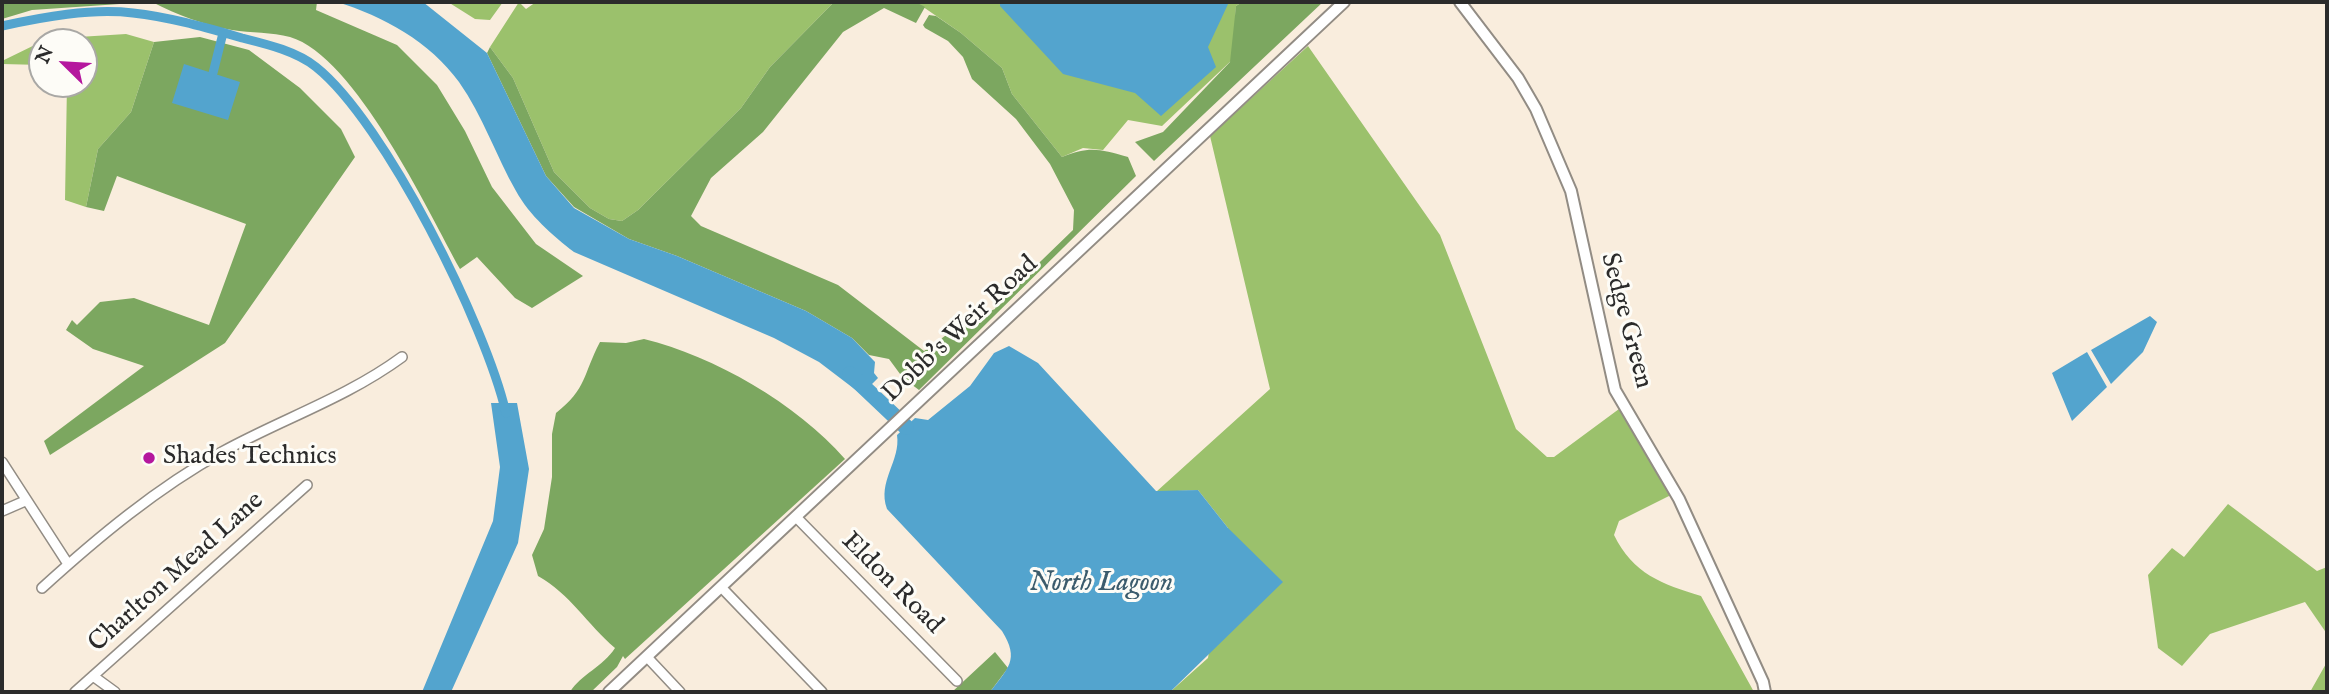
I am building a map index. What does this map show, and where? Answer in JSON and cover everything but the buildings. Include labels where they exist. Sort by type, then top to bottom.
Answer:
[{"type":"street","name":"Dobb's Weir Road","points":[[609,692],[1344,2]]},
{"type":"street","name":"Sedge Green","points":[[1460,2],[1518,78],[1540,118],[1571,191],[1615,390],[1679,499],[1763,682],[1765,692]]},
{"type":"street","points":[[42,588],[132,513],[219,454],[355,388],[402,357]]},
{"type":"street","points":[[2,462],[68,564]]},
{"type":"street","name":"Charlton Mead Lane","points":[[75,692],[307,485]]},
{"type":"street","points":[[2,511],[25,501]]},
{"type":"street","name":"Eldon Road","points":[[796,517],[957,681]]},
{"type":"street","points":[[721,587],[822,692]]},
{"type":"street","points":[[647,657],[680,692]]},
{"type":"street","points":[[93,676],[115,692]]},
{"type":"green space","points":[[2,2],[149,2],[32,10],[2,19]]},
{"type":"green space","points":[[152,2],[317,2],[316,10],[397,45],[437,85],[465,131],[492,187],[536,244],[583,276],[532,308],[515,298],[477,257],[460,269],[409,175],[364,103],[315,50],[290,37],[232,30],[181,15]]},
{"type":"green space","points":[[448,2],[503,2],[490,20],[475,19]]},
{"type":"green space","points":[[519,2],[526,9],[536,2],[834,2],[770,67],[741,108],[638,210],[622,221],[609,219],[590,208],[554,172],[513,78],[490,47]]},
{"type":"green space","points":[[834,2],[916,2],[925,7],[916,23],[884,8],[843,32],[763,132],[711,178],[691,216],[701,226],[838,285],[924,351],[963,323],[995,309],[1000,296],[1011,290],[1073,230],[1074,210],[1050,164],[1016,119],[972,79],[963,57],[948,41],[925,28],[923,25],[929,15],[936,16],[961,33],[1002,68],[1012,94],[1062,157],[1087,150],[1118,154],[1128,157],[1136,176],[919,390],[903,378],[889,359],[869,355],[852,338],[806,311],[677,256],[629,239],[574,207],[546,176],[487,53],[490,47],[513,78],[554,172],[590,208],[609,219],[622,221],[638,210],[741,108],[770,67]]},
{"type":"green space","points":[[916,2],[1242,2],[1236,6],[1233,59],[1162,126],[1128,120],[1103,150],[1083,148],[1062,157],[1012,94],[1002,68],[961,33]]},
{"type":"green space","points":[[1242,2],[1323,2],[1154,161],[1135,142],[1163,132],[1230,62],[1236,6]]},
{"type":"green space","points":[[126,34],[154,42],[131,112],[98,149],[86,207],[65,200],[67,98],[98,98],[98,36]]},
{"type":"green space","points":[[200,37],[249,50],[300,88],[341,129],[355,157],[225,343],[50,455],[44,441],[144,366],[93,349],[66,330],[72,320],[77,325],[100,302],[134,298],[209,325],[246,224],[117,176],[104,211],[86,207],[98,149],[131,112],[154,42]]},
{"type":"green space","points":[[1308,46],[1440,235],[1516,429],[1547,457],[1554,457],[1619,409],[1671,495],[1619,521],[1614,535],[1630,559],[1650,576],[1701,596],[1754,692],[1170,692],[1208,658],[1228,528],[1198,490],[1156,492],[1270,389],[1210,136]]},
{"type":"green space","points":[[28,48],[28,65],[2,64],[2,61]]},
{"type":"green space","points":[[644,339],[698,357],[753,385],[803,419],[845,459],[625,659],[623,656],[617,667],[591,692],[570,692],[615,648],[560,591],[538,576],[532,555],[544,529],[552,477],[552,434],[556,413],[579,388],[600,342],[626,343]]},
{"type":"green space","points":[[2228,504],[2317,571],[2327,567],[2327,634],[2305,602],[2210,634],[2182,666],[2158,648],[2148,575],[2172,548],[2184,557]]},
{"type":"green space","points":[[995,652],[1008,668],[990,692],[952,692]]},
{"type":"green space","points":[[2327,662],[2327,692],[2310,692]]},
{"type":"water","points":[[337,2],[423,2],[487,53],[546,176],[574,208],[629,239],[677,256],[806,311],[852,338],[875,362],[874,373],[878,378],[871,385],[867,384],[861,394],[819,362],[774,338],[574,252],[542,224],[521,200],[475,108],[447,68],[404,32]]},
{"type":"water","points":[[1000,2],[1229,2],[1208,47],[1216,67],[1161,116],[1135,93],[1063,74],[1000,6]]},
{"type":"water","points":[[184,64],[240,82],[228,120],[172,103]]},
{"type":"water","points":[[2150,316],[2157,322],[2143,352],[2111,384],[2091,350]]},
{"type":"water","name":"North Lagoon","points":[[1009,346],[1038,363],[1156,491],[1198,490],[1228,528],[1283,582],[1170,692],[990,692],[1010,663],[1010,649],[1002,631],[887,509],[885,489],[896,454],[897,435],[915,418],[928,420],[970,386],[994,353]]},
{"type":"water","points":[[2087,352],[2107,387],[2072,421],[2052,373]]},
{"type":"water","points":[[491,403],[517,403],[529,469],[518,543],[451,692],[422,692],[493,521],[500,467]]},
{"type":"waterway","points":[[2,26],[84,13],[133,13],[188,23],[271,46],[290,52],[316,67],[343,94],[372,132],[429,228],[478,330],[506,413]]},
{"type":"waterway","points":[[213,73],[223,33]]},
{"type":"waterway","points":[[850,374],[906,427]]},
{"type":"place","name":"Shades Technics","points":[[149,458]]}]
